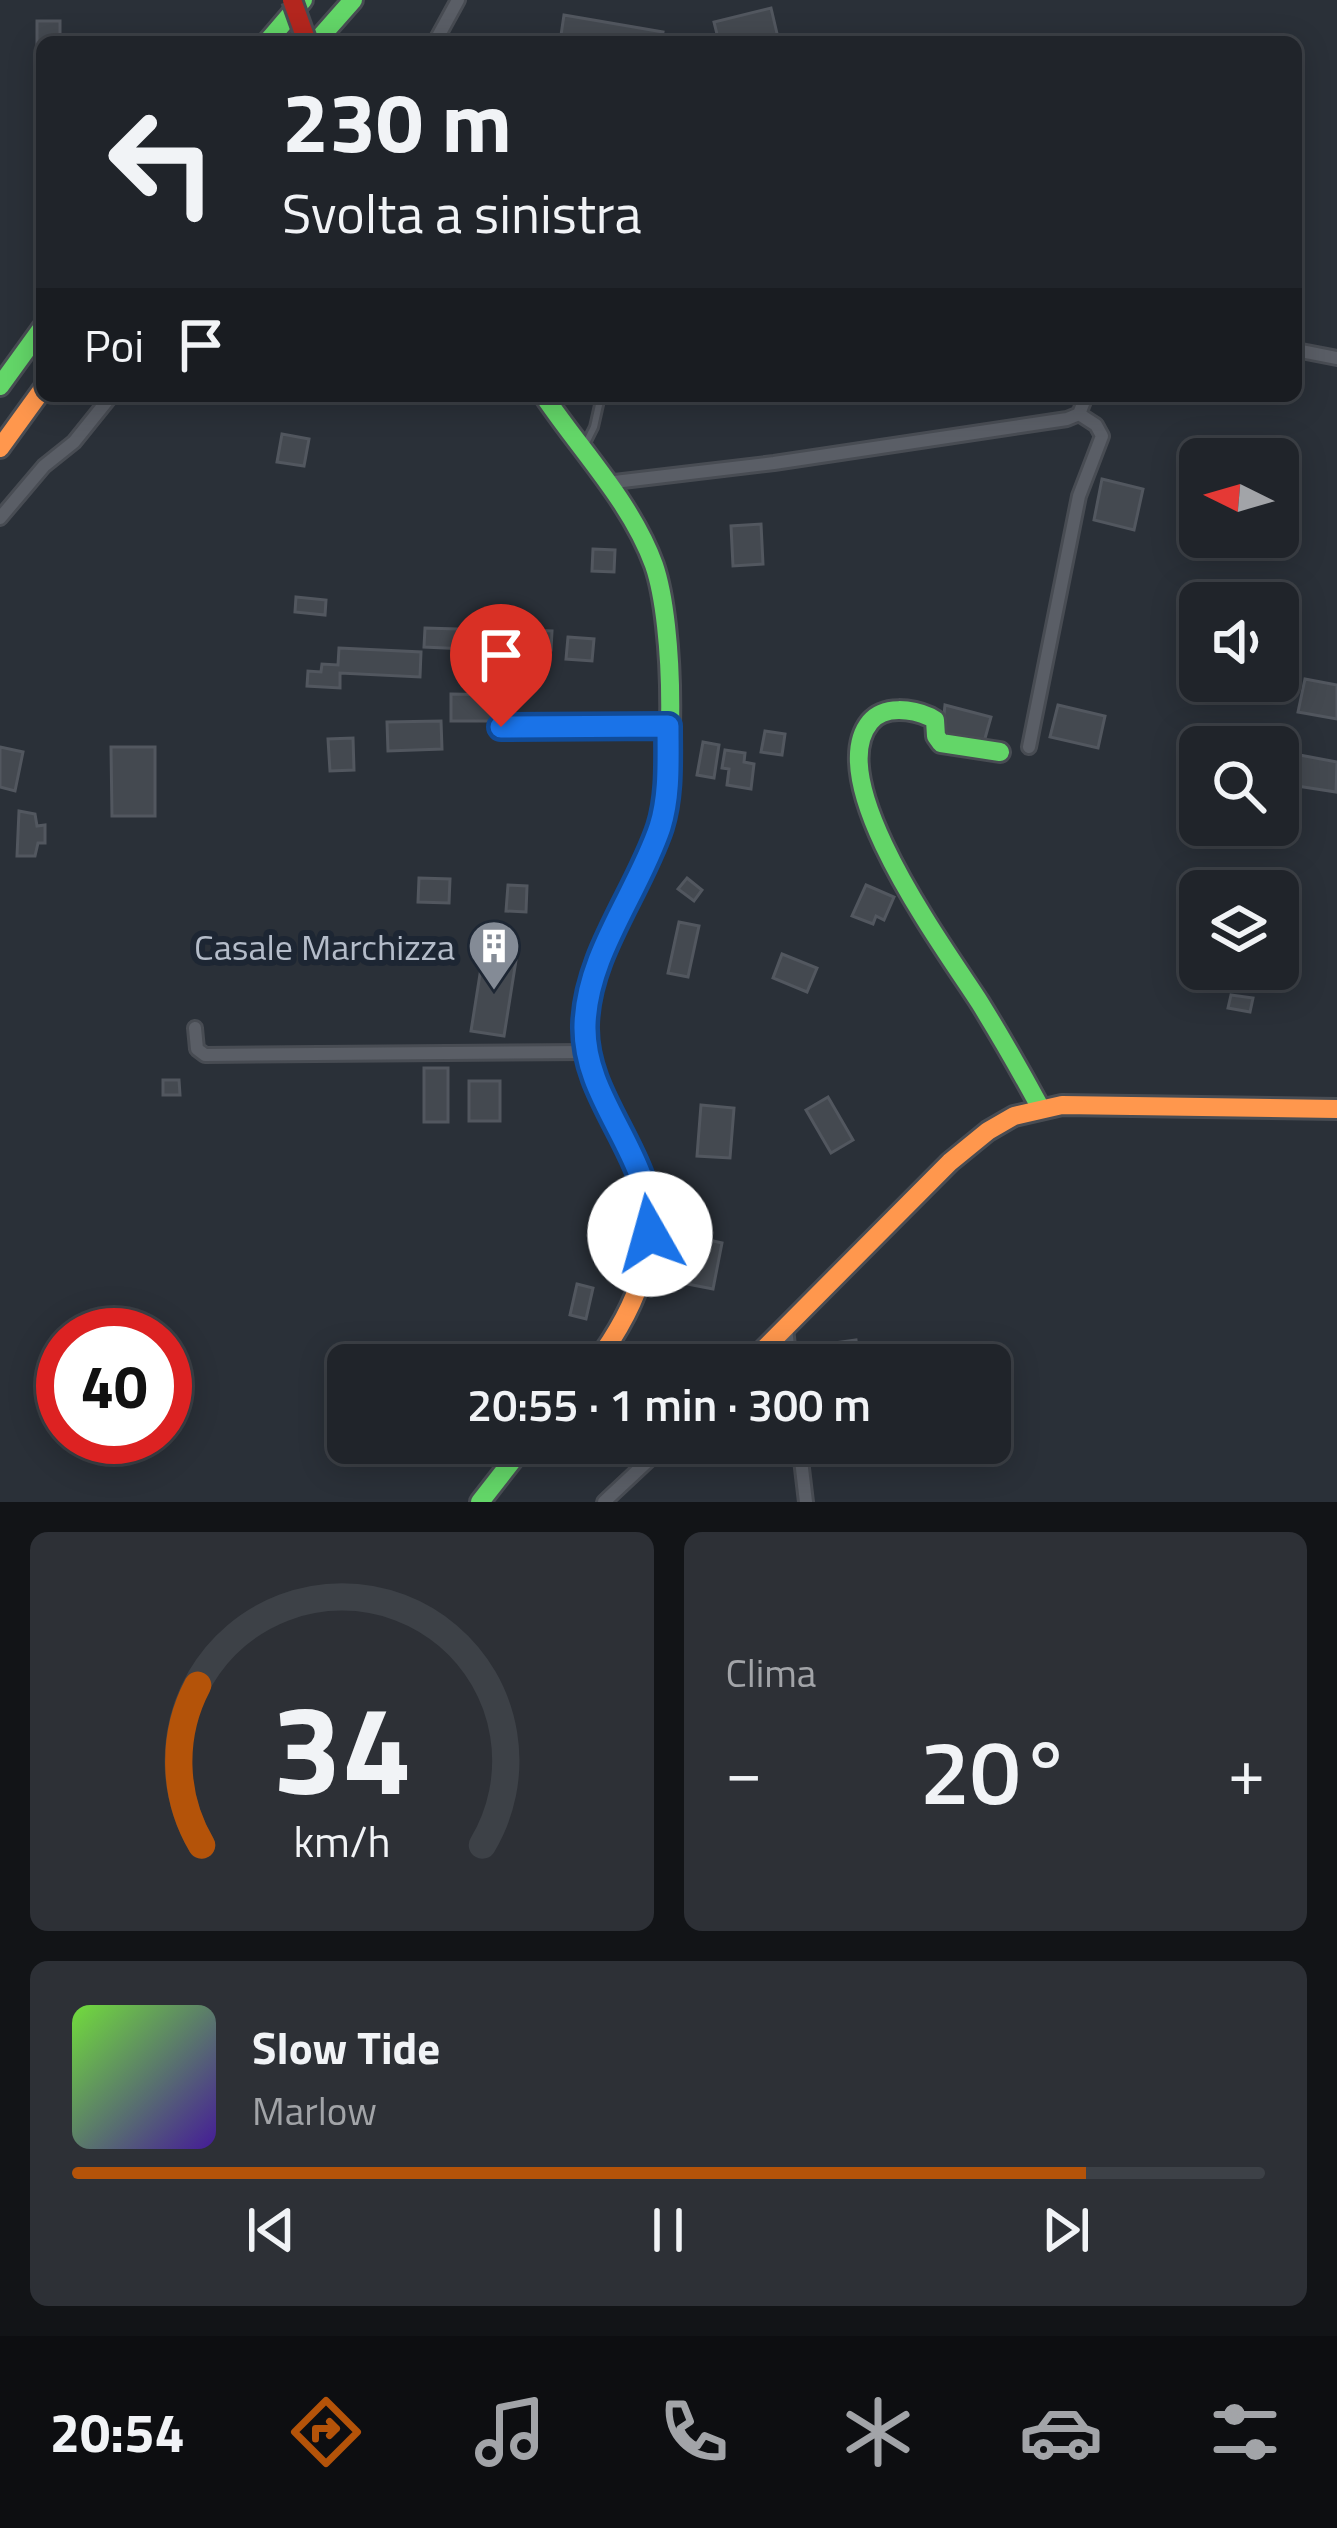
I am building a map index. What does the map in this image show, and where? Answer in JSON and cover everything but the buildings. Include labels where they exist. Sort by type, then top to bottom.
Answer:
[{"type":"main road","points":[[292,0],[309,36]]},
{"type":"main road","points":[[272,36],[303,0]]},
{"type":"main road","points":[[318,36],[353,0]]},
{"type":"main road","points":[[0,386],[36,336]]},
{"type":"main road","points":[[0,448],[36,398]]},
{"type":"main road","points":[[548,402],[640,536],[661,586],[668,638],[664,812],[594,978],[586,1012],[587,1052],[643,1174],[651,1216],[639,1291],[610,1344]]},
{"type":"main road","points":[[1000,752],[941,743],[932,716],[889,711],[873,717],[866,728],[860,766],[871,815],[892,863],[1040,1107]]},
{"type":"main road","points":[[770,1344],[972,1141],[998,1122],[1040,1107],[1337,1108]]},
{"type":"main road","points":[[480,1502],[510,1464]]},
{"type":"street","points":[[438,36],[458,0]]},
{"type":"street","points":[[1302,351],[1337,358]]},
{"type":"street","points":[[0,518],[106,402]]},
{"type":"street","points":[[606,483],[1060,420],[1079,414],[1084,402]]},
{"type":"street","points":[[1029,747],[1079,496],[1102,436],[1096,425],[1079,414]]},
{"type":"street","points":[[501,727],[668,726]]},
{"type":"street","points":[[195,1028],[197,1049],[205,1055],[587,1052]]},
{"type":"street","points":[[786,1328],[788,1344]]},
{"type":"street","points":[[604,1502],[645,1464]]},
{"type":"street","points":[[801,1464],[806,1502]]},
{"type":"lane","points":[[581,452],[594,428],[600,402]]},
{"type":"traffic: fast","points":[[272,36],[303,0]]},
{"type":"traffic: fast","points":[[321,36],[353,0]]},
{"type":"traffic: fast","points":[[0,386],[36,336]]},
{"type":"traffic: fast","points":[[548,402],[619,498],[644,542],[654,565],[666,626],[669,747],[660,819],[599,960],[586,1009],[591,1068],[637,1161]]},
{"type":"traffic: fast","points":[[1000,752],[941,743],[935,720],[898,710],[870,722],[859,749],[862,784],[894,865],[1040,1107]]},
{"type":"traffic: fast","points":[[480,1502],[510,1464]]},
{"type":"traffic: slow","points":[[0,448],[36,398]]},
{"type":"traffic: slow","points":[[769,1344],[950,1162],[1014,1116],[1062,1105],[1337,1109]]},
{"type":"traffic: slow","points":[[609,1344],[636,1293],[649,1242],[650,1215],[637,1161]]},
{"type":"traffic: jam","points":[[292,0],[305,36]]},
{"type":"place","name":"Casale Marchizza","points":[[494,992]]},
{"type":"route","points":[[501,727],[668,726],[662,822],[597,969],[585,1022],[592,1069],[646,1182],[650,1234]]}]
